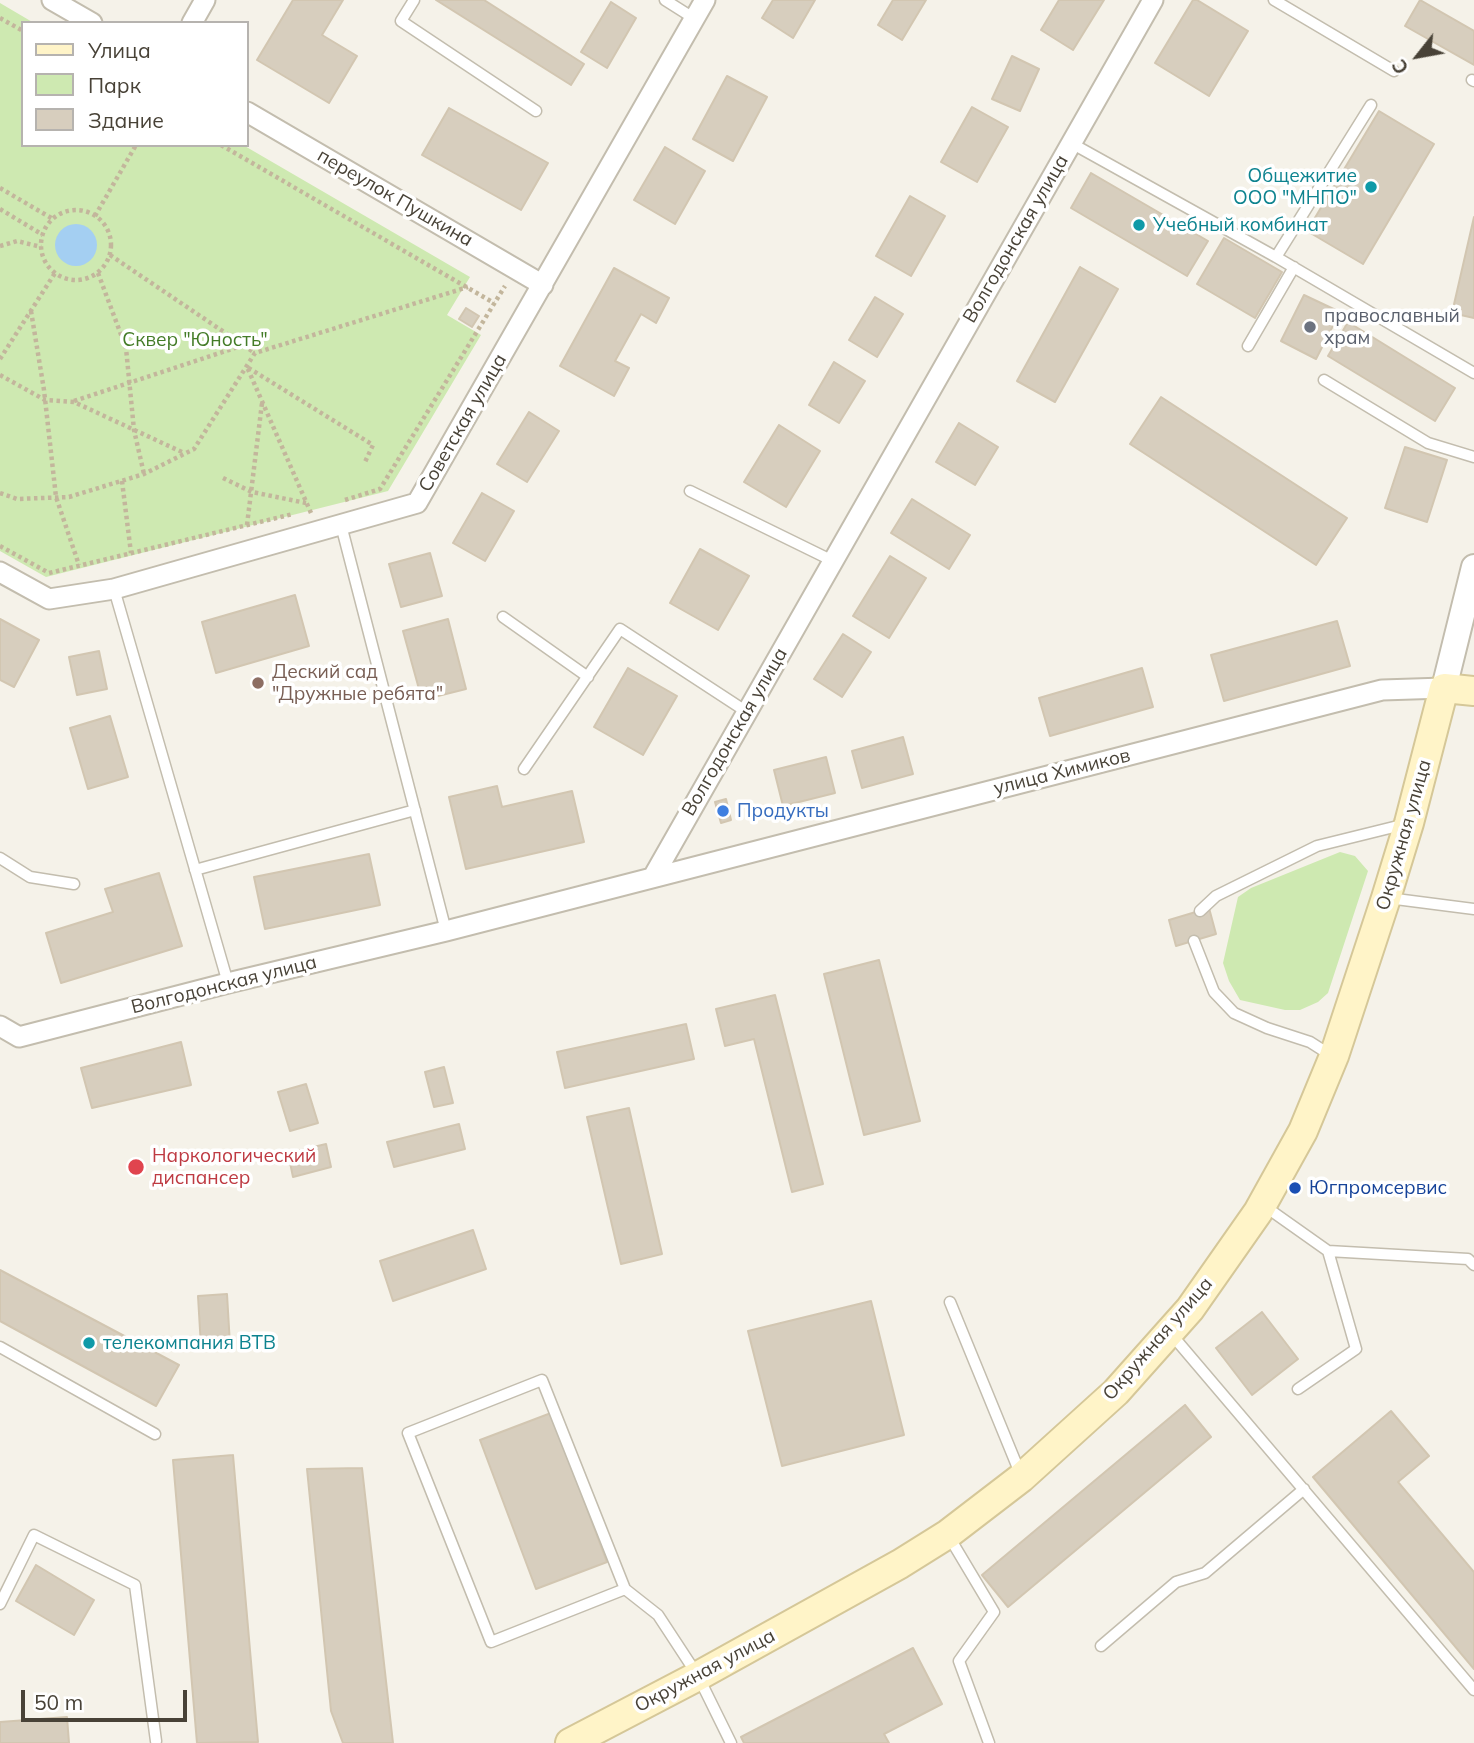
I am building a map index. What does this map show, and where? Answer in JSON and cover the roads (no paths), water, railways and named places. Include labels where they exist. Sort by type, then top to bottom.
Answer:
[{"type":"main road","name":"улица Химиков","points":[[1444,688],[1474,691]]},
{"type":"main road","name":"Окружная улица","points":[[569,1743],[698,1676],[900,1564],[948,1534],[1021,1478],[1116,1392],[1195,1302],[1262,1205],[1303,1131],[1334,1056],[1409,823],[1444,688]]},
{"type":"street","points":[[52,0],[89,21]]},
{"type":"street","points":[[193,21],[205,0]]},
{"type":"street","name":"Советская улица","points":[[0,572],[49,599],[114,589],[417,503],[705,0]]},
{"type":"street","name":"Волгодонская улица","points":[[0,1026],[19,1037],[228,982],[653,877],[1153,0]]},
{"type":"street","name":"переулок Пушкина","points":[[248,113],[542,285]]},
{"type":"street","points":[[1444,688],[1474,566]]},
{"type":"street","name":"улица Химиков","points":[[653,877],[1382,690],[1444,688]]},
{"type":"lane","points":[[414,0],[401,21],[536,111]]},
{"type":"lane","points":[[665,0],[695,19]]},
{"type":"lane","points":[[1275,0],[1394,71]]},
{"type":"lane","points":[[1276,257],[1371,105]]},
{"type":"lane","points":[[1071,143],[1294,267],[1474,373]]},
{"type":"lane","points":[[1248,346],[1294,267]]},
{"type":"lane","points":[[1324,380],[1428,443],[1474,457]]},
{"type":"lane","points":[[690,491],[833,561]]},
{"type":"lane","points":[[341,525],[446,930]]},
{"type":"lane","points":[[114,589],[228,982]]},
{"type":"lane","points":[[503,617],[588,677]]},
{"type":"lane","points":[[524,769],[620,629],[747,712]]},
{"type":"lane","points":[[195,870],[415,810]]},
{"type":"lane","points":[[1200,911],[1216,896],[1317,846],[1409,823]]},
{"type":"lane","points":[[0,858],[30,877],[74,884]]},
{"type":"lane","points":[[1386,898],[1474,909]]},
{"type":"lane","points":[[1194,941],[1214,992],[1234,1013],[1267,1028],[1310,1042],[1334,1056]]},
{"type":"lane","points":[[1262,1205],[1328,1251],[1468,1259],[1474,1265]]},
{"type":"lane","points":[[1298,1389],[1356,1349],[1328,1251]]},
{"type":"lane","points":[[950,1302],[1021,1478]]},
{"type":"lane","points":[[1170,1332],[1474,1690]]},
{"type":"lane","points":[[0,1347],[155,1434]]},
{"type":"lane","points":[[625,1589],[491,1642],[408,1433],[542,1380],[625,1589],[658,1615],[698,1676],[731,1743]]},
{"type":"lane","points":[[1101,1646],[1176,1582],[1205,1573],[1304,1489]]},
{"type":"lane","points":[[948,1534],[995,1612],[959,1661],[989,1743]]},
{"type":"lane","points":[[0,1604],[34,1535],[135,1585],[156,1741]]},
{"type":"water","points":[[76,224],[91,230],[97,245],[91,260],[76,266],[61,260],[55,245],[61,230]]},
{"type":"place","name":"Общежитие ООО \"МНПО\"","points":[[1371,187]]},
{"type":"place","name":"Учебный комбинат","points":[[1139,225]]},
{"type":"place","name":"православный храм","points":[[1310,327]]},
{"type":"place","name":"Деский сад \"Дружные ребята\"","points":[[258,683]]},
{"type":"place","name":"Продукты","points":[[723,811]]},
{"type":"place","name":"Наркологический диспансер","points":[[136,1167]]},
{"type":"place","name":"Югпромсервис","points":[[1295,1188]]},
{"type":"place","name":"телекомпания ВТВ","points":[[89,1343]]},
{"type":"park label","name":"Сквер \"Юность\"","points":[[195,340]]}]
